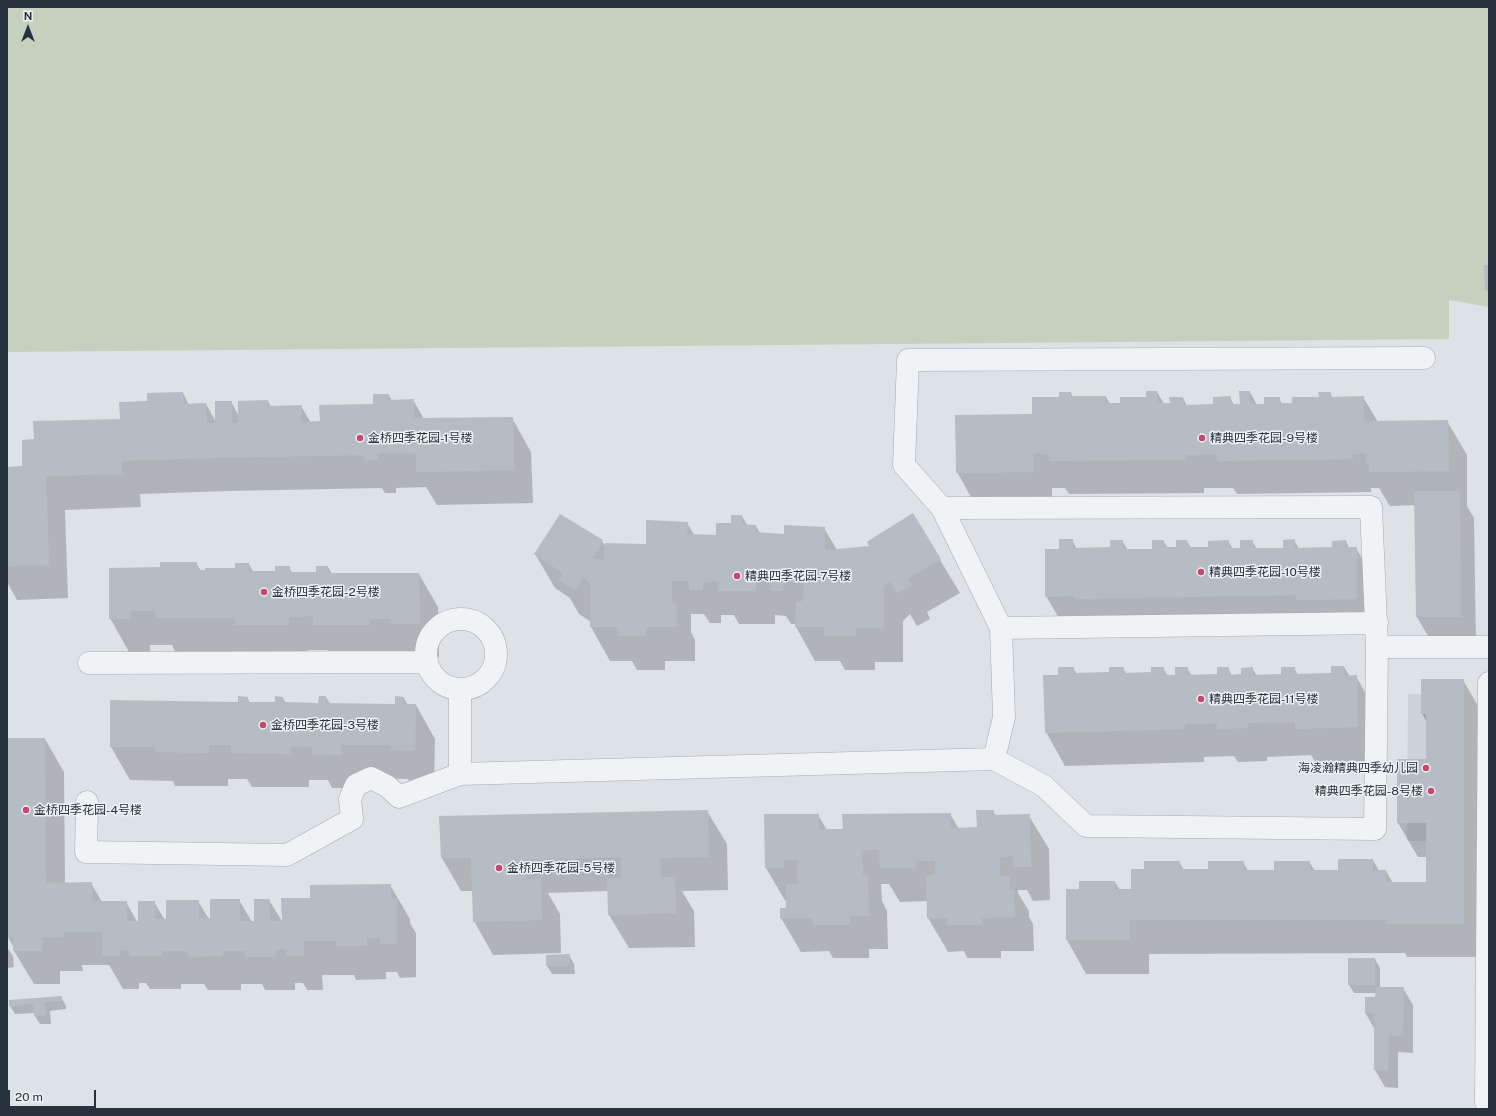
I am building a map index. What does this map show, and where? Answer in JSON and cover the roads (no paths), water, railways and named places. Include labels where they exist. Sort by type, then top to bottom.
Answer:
[{"type":"street","points":[[994,759],[1004,717],[1001,628],[942,508],[904,465],[908,360],[1424,358]]},
{"type":"street","points":[[87,802],[86,852],[287,855],[352,819],[350,799],[356,785],[371,778],[387,786],[399,797],[460,774],[994,759],[1044,786],[1086,826],[1374,829],[1377,623],[1371,506],[942,508]]},
{"type":"street","points":[[466,619],[479,624],[489,632],[494,641],[496,653],[494,667],[487,678],[472,687],[460,689],[447,686],[437,679],[429,669],[426,662],[427,645],[432,633],[437,628],[448,621],[466,619]]},
{"type":"street","points":[[1001,628],[1377,623]]},
{"type":"street","points":[[1377,647],[1489,647]]},
{"type":"street","points":[[89,663],[426,662]]},
{"type":"street","points":[[1483,1105],[1489,683]]},
{"type":"street","points":[[460,689],[460,774]]},
{"type":"place","name":"金桥四季花园-1号楼","points":[[360,438]]},
{"type":"place","name":"精典四季花园-9号楼","points":[[1202,438]]},
{"type":"place","name":"精典四季花园-10号楼","points":[[1201,572]]},
{"type":"place","name":"精典四季花园-7号楼","points":[[737,576]]},
{"type":"place","name":"金桥四季花园-2号楼","points":[[264,592]]},
{"type":"place","name":"精典四季花园-11号楼","points":[[1201,699]]},
{"type":"place","name":"金桥四季花园-3号楼","points":[[263,725]]},
{"type":"place","name":"海凌瀚精典四季幼儿园","points":[[1426,768]]},
{"type":"place","name":"精典四季花园-8号楼","points":[[1431,791]]},
{"type":"place","name":"金桥四季花园-4号楼","points":[[26,810]]},
{"type":"place","name":"金桥四季花园-5号楼","points":[[499,868]]}]
